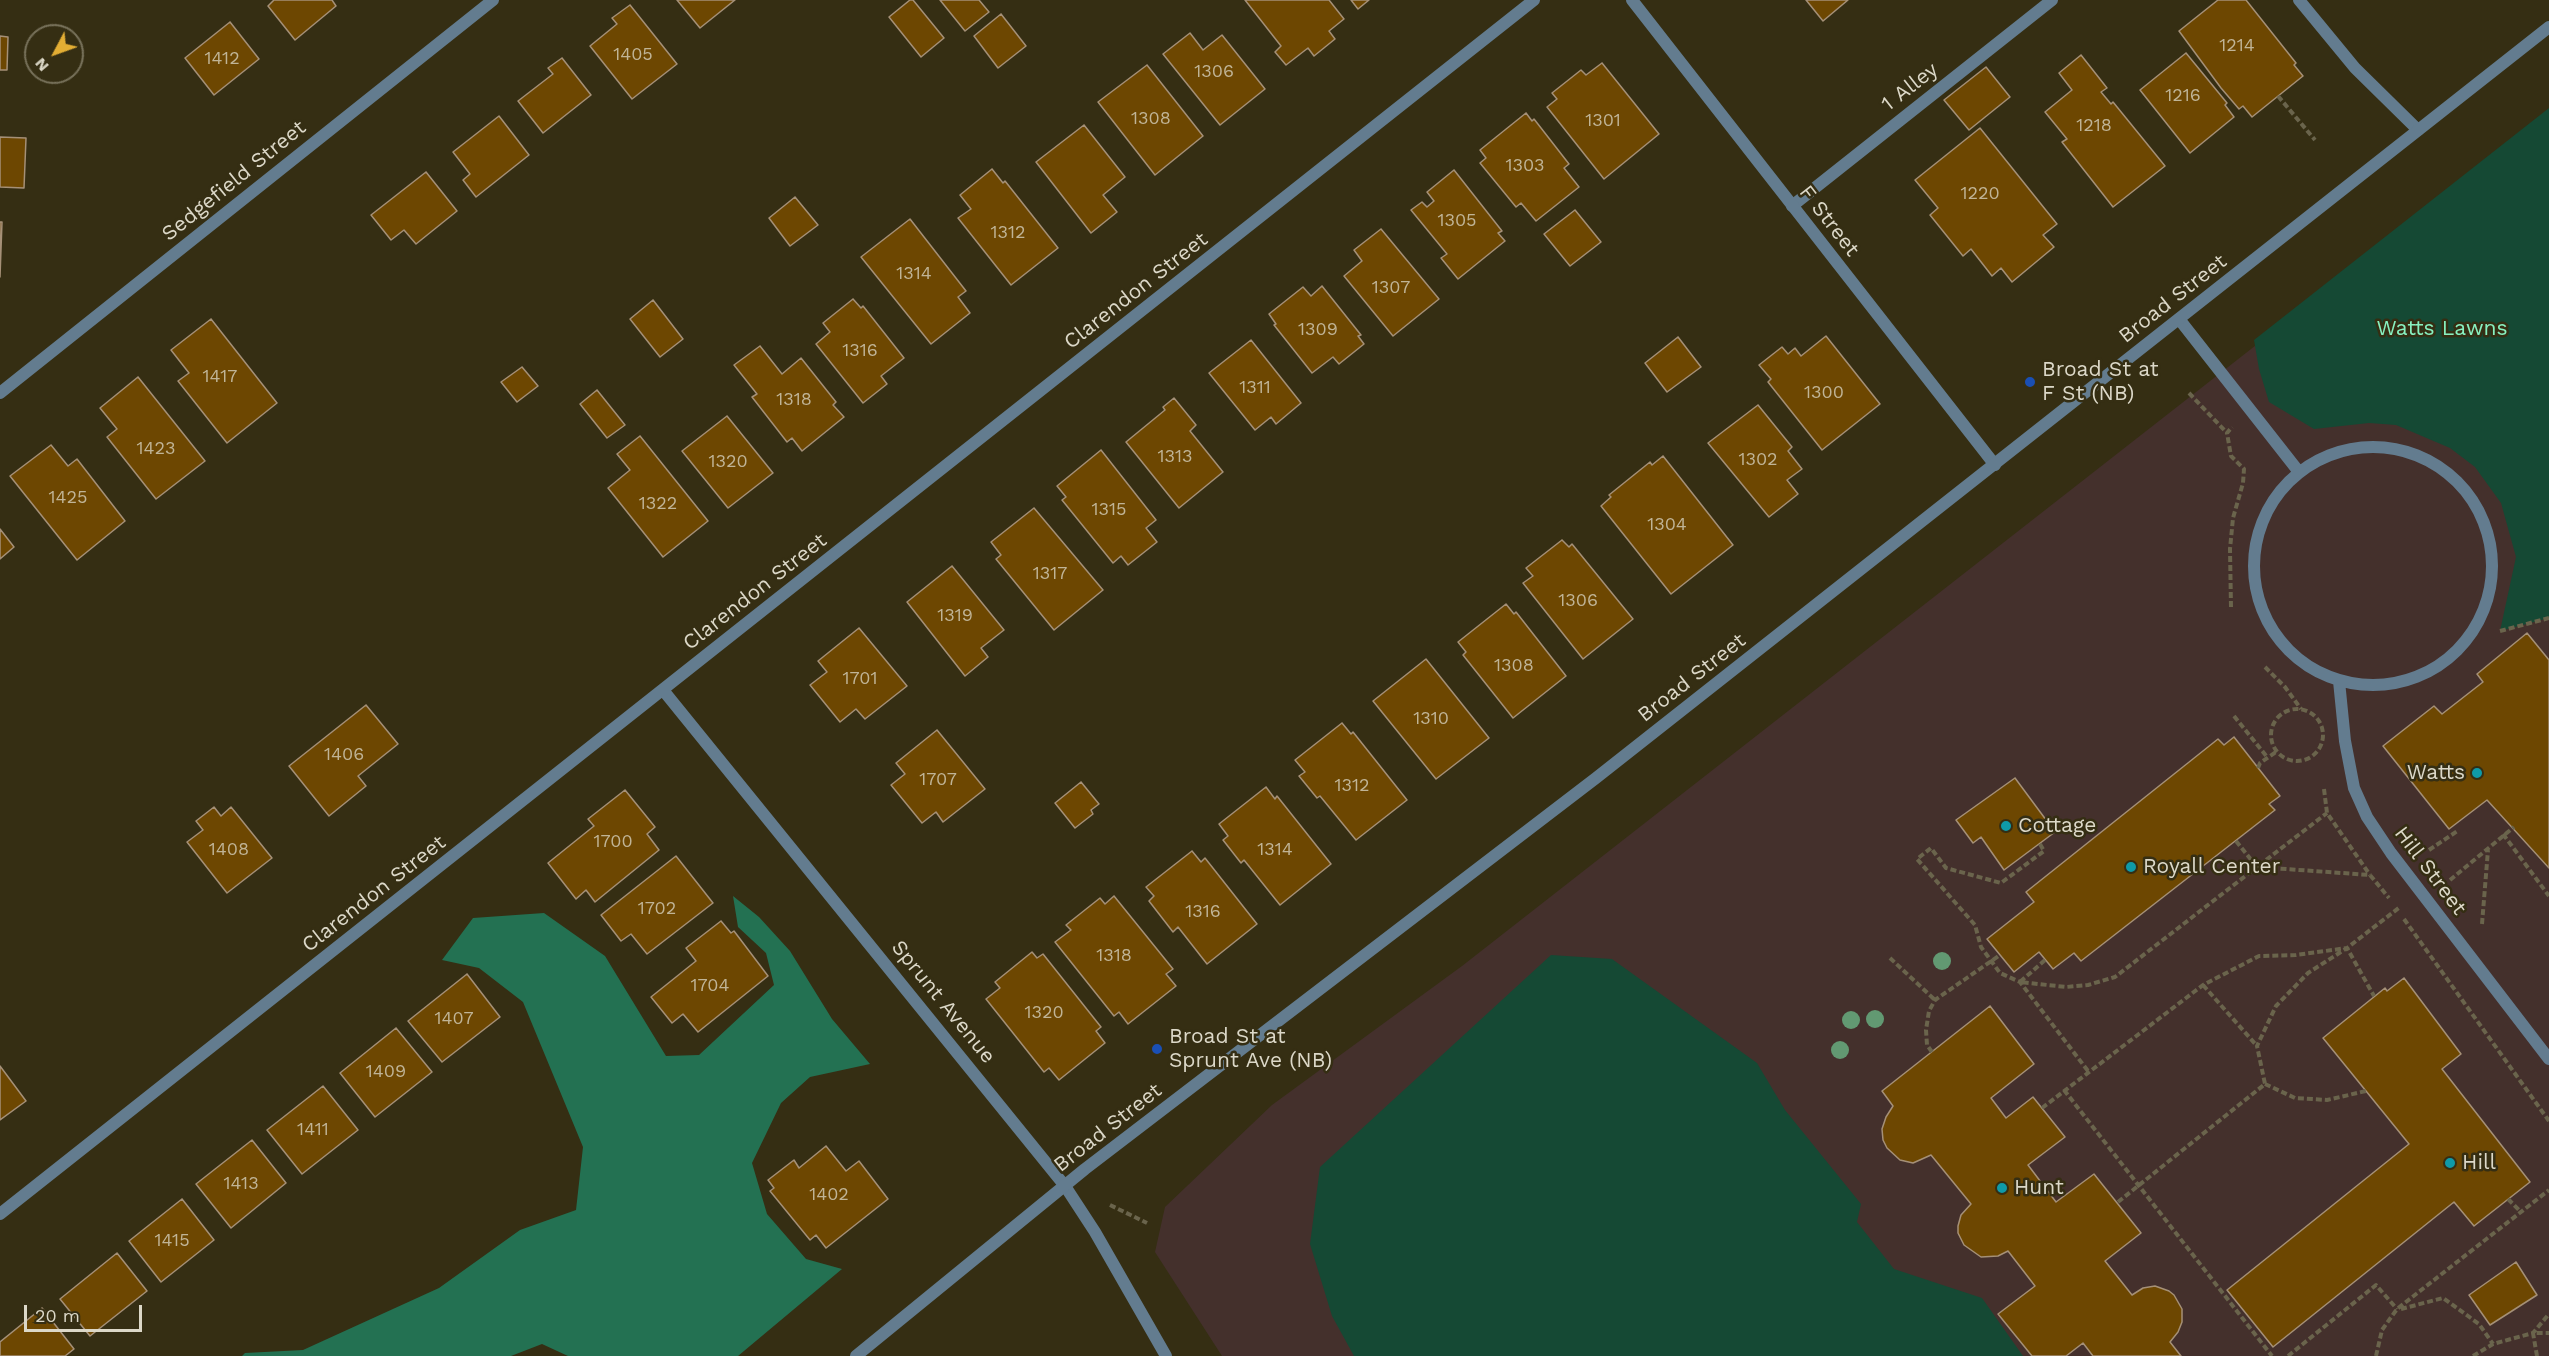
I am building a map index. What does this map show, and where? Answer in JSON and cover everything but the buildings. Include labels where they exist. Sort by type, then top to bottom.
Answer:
[{"type":"street","name":"Sedgefield Street","points":[[0,393],[493,0]]},
{"type":"street","name":"Clarendon Street","points":[[0,1214],[1534,0]]},
{"type":"street","name":"F Street","points":[[1632,0],[1995,465]]},
{"type":"street","name":"1 Alley","points":[[1792,206],[2052,0]]},
{"type":"street","points":[[2299,0],[2355,68],[2418,130]]},
{"type":"street","name":"Broad Street","points":[[856,1356],[1065,1186],[1587,785],[2549,27]]},
{"type":"street","points":[[2179,319],[2299,472]]},
{"type":"street","points":[[2376,446],[2402,450],[2426,458],[2465,490],[2479,511],[2489,535],[2493,560],[2490,594],[2485,610],[2473,632],[2457,652],[2437,668],[2414,679],[2390,685],[2364,686],[2339,681],[2311,668],[2287,648],[2268,623],[2258,596],[2254,568],[2257,538],[2267,511],[2283,487],[2299,472],[2326,456],[2351,448],[2376,446]]},
{"type":"street","name":"Hill Street","points":[[2339,681],[2345,741],[2354,788],[2367,817],[2386,847],[2549,1059]]},
{"type":"street","name":"Sprunt Avenue","points":[[663,690],[1065,1186],[1095,1232],[1166,1356]]},
{"type":"path","points":[[2278,96],[2315,140]]},
{"type":"path","points":[[2189,393],[2227,433],[2231,456],[2244,469],[2243,483],[2233,518],[2230,549],[2231,608]]},
{"type":"path","points":[[2227,433],[2232,426]]},
{"type":"path","points":[[2500,631],[2547,619]]},
{"type":"path","points":[[2265,667],[2285,687],[2301,709],[2313,714],[2322,728],[2322,742],[2316,753],[2307,760],[2288,761],[2276,752],[2271,740],[2273,722],[2283,712],[2301,709]]},
{"type":"path","points":[[2234,716],[2268,758]]},
{"type":"path","points":[[2258,768],[2260,763],[2276,752]]},
{"type":"path","points":[[2040,844],[2044,851],[2001,883],[1946,868],[1931,849],[1917,859],[1976,925],[1981,947],[2000,973],[2020,982],[2066,987],[2088,985],[2115,977],[2327,813],[2549,1121]]},
{"type":"path","points":[[2450,880],[2514,827]]},
{"type":"path","points":[[2429,850],[2459,830]]},
{"type":"path","points":[[2503,834],[2549,896]]},
{"type":"path","points":[[2236,841],[2257,867],[2370,875]]},
{"type":"path","points":[[2482,924],[2488,848]]},
{"type":"path","points":[[2257,1046],[2276,1006],[2308,973],[2347,948],[2421,891]]},
{"type":"path","points":[[2042,1108],[2203,985],[2259,956],[2296,955],[2347,948]]},
{"type":"path","points":[[2347,948],[2374,996]]},
{"type":"path","points":[[1932,1052],[1927,1045],[1926,1030],[1929,1011],[1935,1000],[2000,955]]},
{"type":"path","points":[[1890,958],[1935,1000]]},
{"type":"path","points":[[2020,982],[2045,960]]},
{"type":"path","points":[[2020,982],[2088,1071]]},
{"type":"path","points":[[2203,985],[2257,1046],[2265,1084]]},
{"type":"path","points":[[2265,1084],[2295,1098],[2327,1100],[2366,1091]]},
{"type":"path","points":[[2118,1202],[2265,1084]]},
{"type":"path","points":[[2064,1090],[2272,1356]]},
{"type":"path","points":[[2376,1356],[2382,1330],[2397,1309],[2549,1190]]},
{"type":"path","points":[[2508,1199],[2521,1212]]},
{"type":"path","points":[[2288,1356],[2376,1285],[2397,1309]]},
{"type":"path","points":[[2397,1309],[2443,1298],[2479,1324],[2493,1344]]},
{"type":"path","points":[[2537,1356],[2533,1333],[2549,1314]]},
{"type":"path","points":[[2473,1356],[2493,1344],[2533,1333],[2549,1334]]},
{"type":"shaded area","points":[[2549,116],[2549,1356],[1222,1356],[1155,1252],[1165,1207],[1272,1105],[1462,966]]},
{"type":"green space","name":"Watts Lawns","points":[[2549,108],[2549,618],[2500,631],[2516,557],[2501,503],[2475,467],[2450,448],[2396,425],[2369,423],[2314,429],[2269,402],[2259,369],[2254,340]]},
{"type":"green space","points":[[733,896],[759,917],[790,951],[832,1019],[870,1064],[810,1077],[781,1103],[752,1163],[767,1214],[806,1259],[842,1269],[738,1356],[568,1356],[542,1344],[511,1356],[242,1356],[245,1353],[303,1350],[439,1288],[520,1230],[576,1210],[583,1147],[523,1002],[479,968],[442,960],[473,918],[544,913],[605,956],[666,1056],[699,1055],[774,985],[766,953],[738,927]]},
{"type":"green space","points":[[1551,955],[1612,959],[1757,1063],[1785,1110],[1861,1204],[1857,1222],[1894,1269],[1982,1298],[2023,1356],[1354,1356],[1332,1316],[1310,1244],[1320,1167]]},
{"type":"place","name":"Broad St at F St (NB)","points":[[2030,382]]},
{"type":"place","name":"Watts","points":[[2477,773]]},
{"type":"place","name":"Cottage","points":[[2006,826]]},
{"type":"place","name":"Royall Center","points":[[2131,867]]},
{"type":"place","name":"Broad St at Sprunt Ave (NB)","points":[[1157,1049]]},
{"type":"place","name":"Hill","points":[[2450,1163]]},
{"type":"place","name":"Hunt","points":[[2002,1188]]}]
